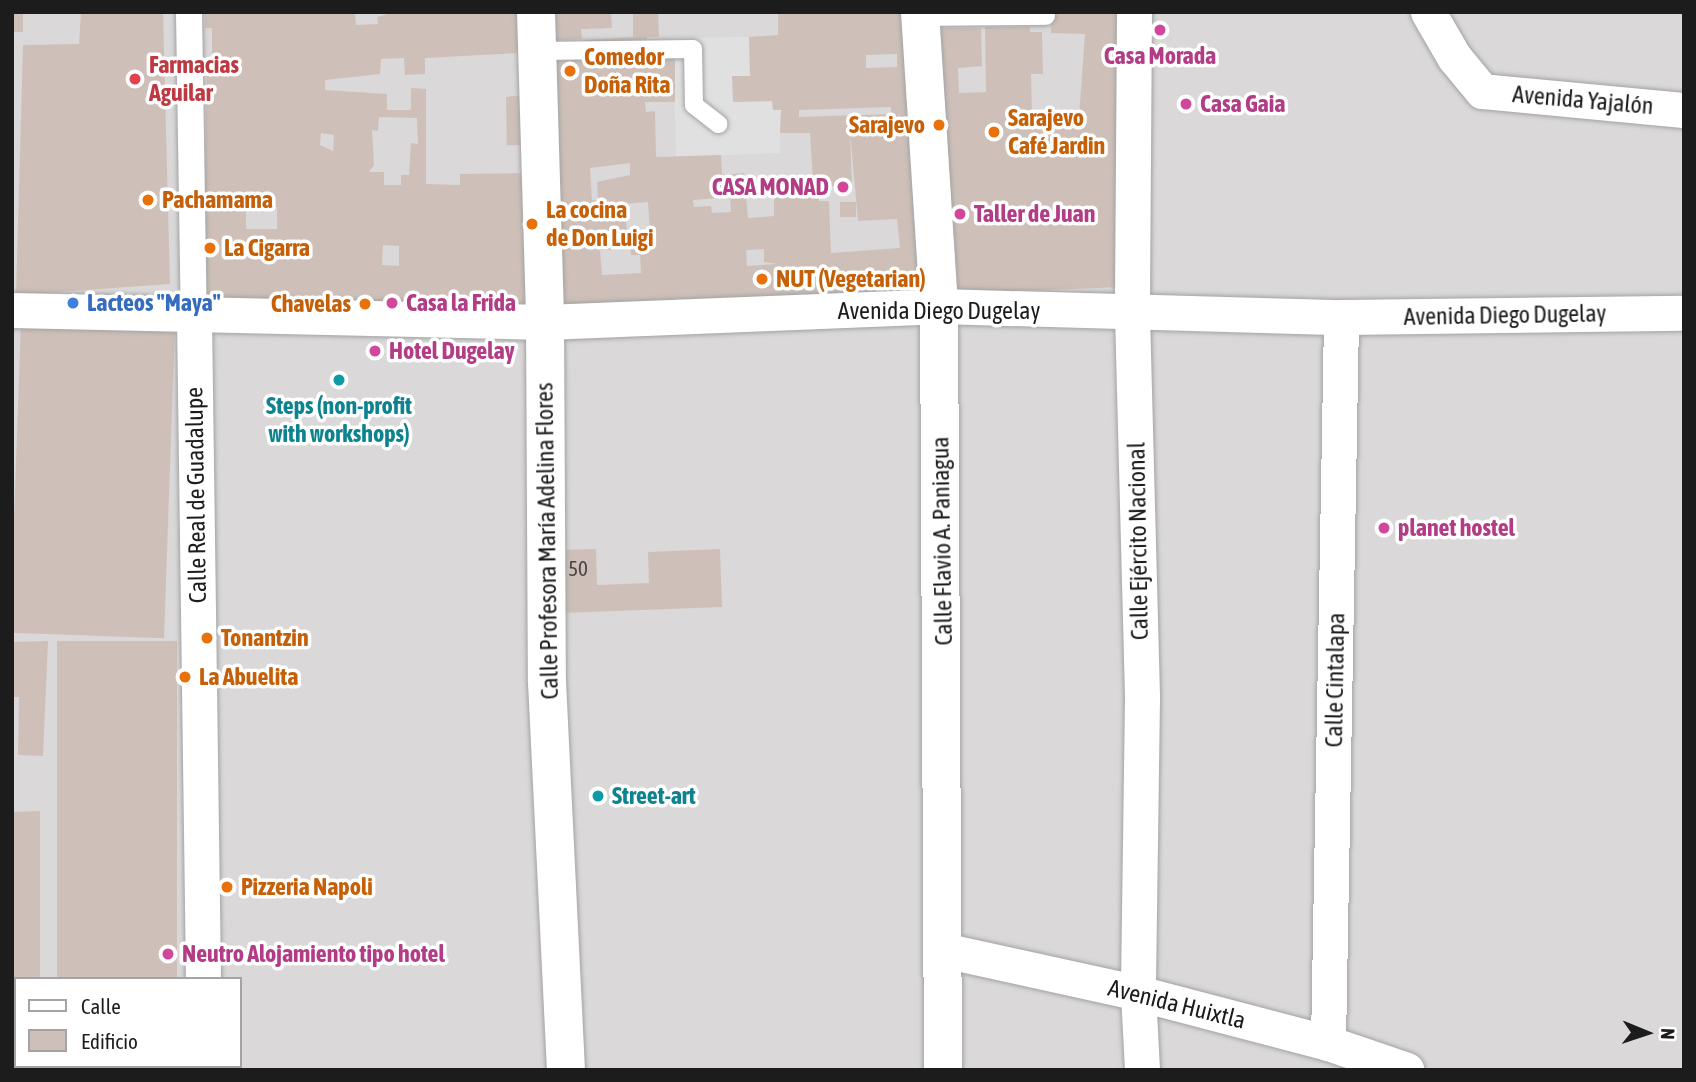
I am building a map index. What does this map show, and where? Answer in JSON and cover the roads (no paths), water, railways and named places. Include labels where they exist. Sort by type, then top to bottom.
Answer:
[{"type":"street","name":"Calle Real de Guadalupe","points":[[189,12],[203,977]]},
{"type":"street","name":"Calle Profesora María Adelina Flores","points":[[537,12],[545,322],[547,682],[566,1070]]},
{"type":"street","name":"Calle Ejército Nacional","points":[[1134,12],[1132,314],[1142,698],[1138,993],[1142,1070]]},
{"type":"street","name":"Avenida Yajalón","points":[[1428,12],[1454,57],[1482,91],[1684,110]]},
{"type":"street","name":"Calle Flavio A. Paniagua","points":[[920,15],[939,306],[943,1070]]},
{"type":"street","name":"Avenida Diego Dugelay","points":[[12,310],[194,317],[545,322],[939,306],[1132,314],[1341,317],[1684,313]]},
{"type":"street","name":"Calle Cintalapa","points":[[1328,1043],[1341,317]]},
{"type":"street","name":"Avenida Huixtla","points":[[943,950],[1138,993],[1328,1043],[1407,1070]]},
{"type":"lane","points":[[920,15],[1046,16]]},
{"type":"lane","points":[[538,51],[693,49],[694,105],[718,124]]},
{"type":"place","name":"Casa Morada","points":[[1160,30]]},
{"type":"place","name":"Comedor Doña Rita","points":[[570,71]]},
{"type":"place","name":"Farmacias Aguilar","points":[[135,79]]},
{"type":"place","name":"Casa Gaia","points":[[1186,104]]},
{"type":"place","name":"Sarajevo","points":[[939,125]]},
{"type":"place","name":"Sarajevo Café Jardin","points":[[994,132]]},
{"type":"place","name":"CASA MONAD","points":[[843,187]]},
{"type":"place","name":"Pachamama","points":[[148,200]]},
{"type":"place","name":"Taller de Juan","points":[[960,214]]},
{"type":"place","name":"La cocina de Don Luigi","points":[[532,224]]},
{"type":"place","name":"La Cigarra","points":[[210,248]]},
{"type":"place","name":"NUT (Vegetarian)","points":[[762,279]]},
{"type":"place","name":"Lacteos \"Maya\"","points":[[73,303]]},
{"type":"place","name":"Casa la Frida","points":[[392,303]]},
{"type":"place","name":"Chavelas","points":[[365,304]]},
{"type":"place","name":"Hotel Dugelay","points":[[375,351]]},
{"type":"place","name":"Steps (non-profit with workshops)","points":[[339,380]]},
{"type":"place","name":"planet hostel","points":[[1384,528]]},
{"type":"place","name":"Tonantzin","points":[[207,638]]},
{"type":"place","name":"La Abuelita","points":[[185,677]]},
{"type":"place","name":"Street-art","points":[[598,796]]},
{"type":"place","name":"Pizzeria Napoli","points":[[227,887]]},
{"type":"place","name":"Neutro Alojamiento tipo hotel","points":[[168,954]]}]
